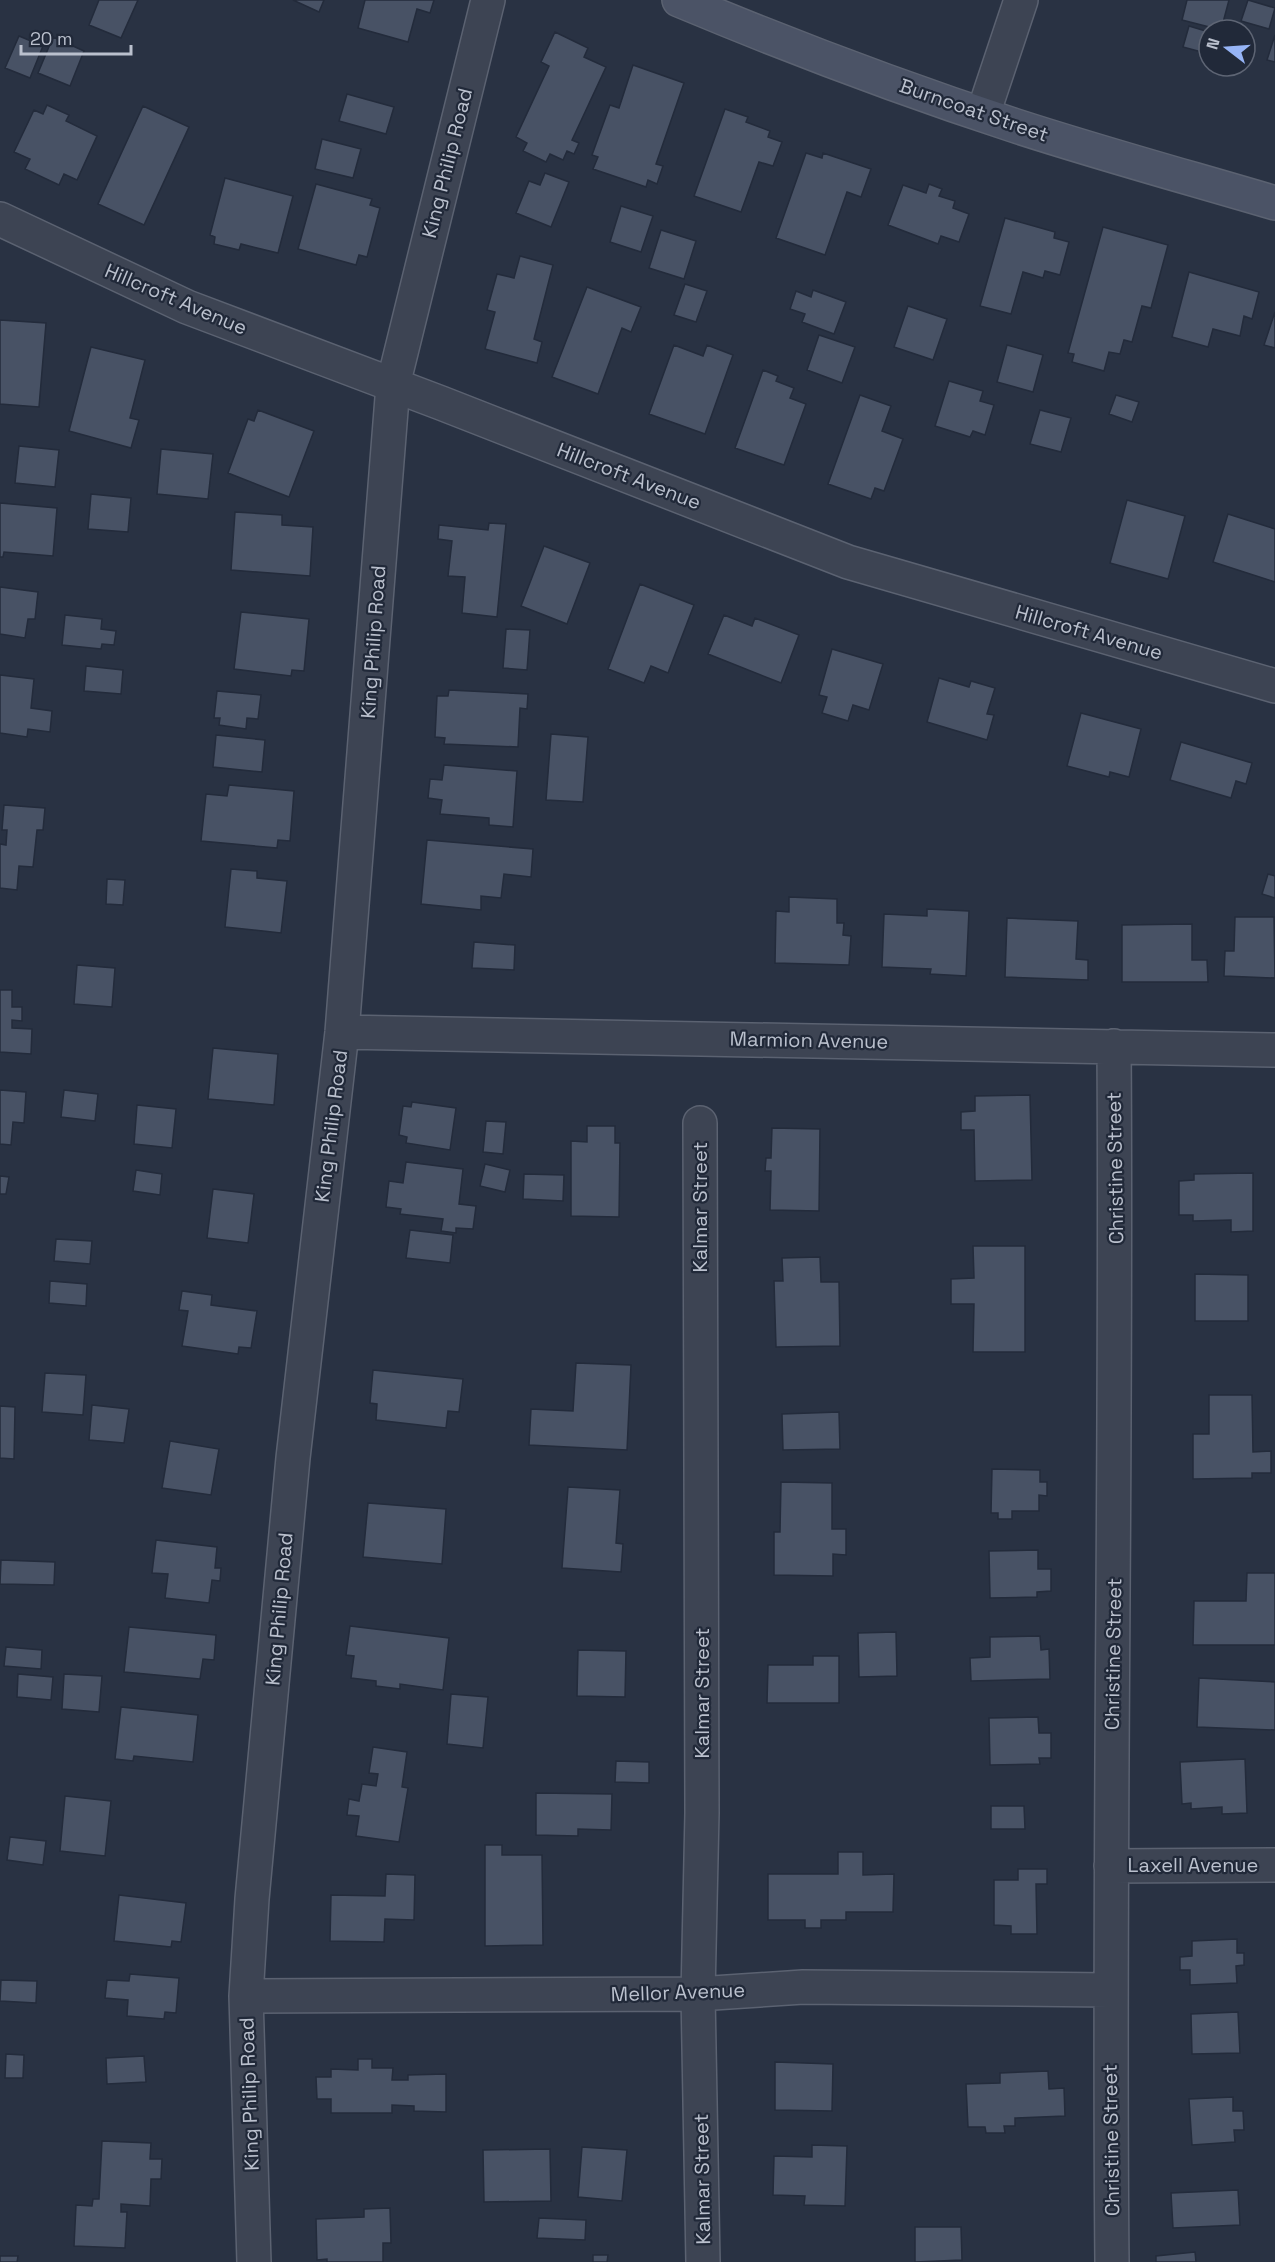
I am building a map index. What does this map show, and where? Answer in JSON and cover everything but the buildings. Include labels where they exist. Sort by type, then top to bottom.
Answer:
[{"type":"main road","name":"Burncoat Street","points":[[680,0],[753,31],[982,114],[1275,203]]},
{"type":"street","name":"King Philip Road","points":[[254,2262],[246,1996],[256,1859],[293,1458],[342,1032],[393,385],[488,0]]},
{"type":"street","points":[[982,114],[1021,0]]},
{"type":"street","name":"Hillcroft Avenue","points":[[0,219],[187,307],[848,562],[1275,686]]},
{"type":"street","name":"Marmion Avenue","points":[[342,1032],[1275,1050]]},
{"type":"street","name":"Christine Street","points":[[1112,2262],[1110,1989],[1116,1296],[1114,1046]]},
{"type":"street","name":"Kalmar Street","points":[[700,1123],[702,1813],[698,1994],[703,2262]]},
{"type":"street","name":"Laxell Avenue","points":[[1111,1866],[1275,1865]]},
{"type":"street","name":"Mellor Avenue","points":[[246,1996],[698,1994],[803,1987],[1110,1989]]}]
